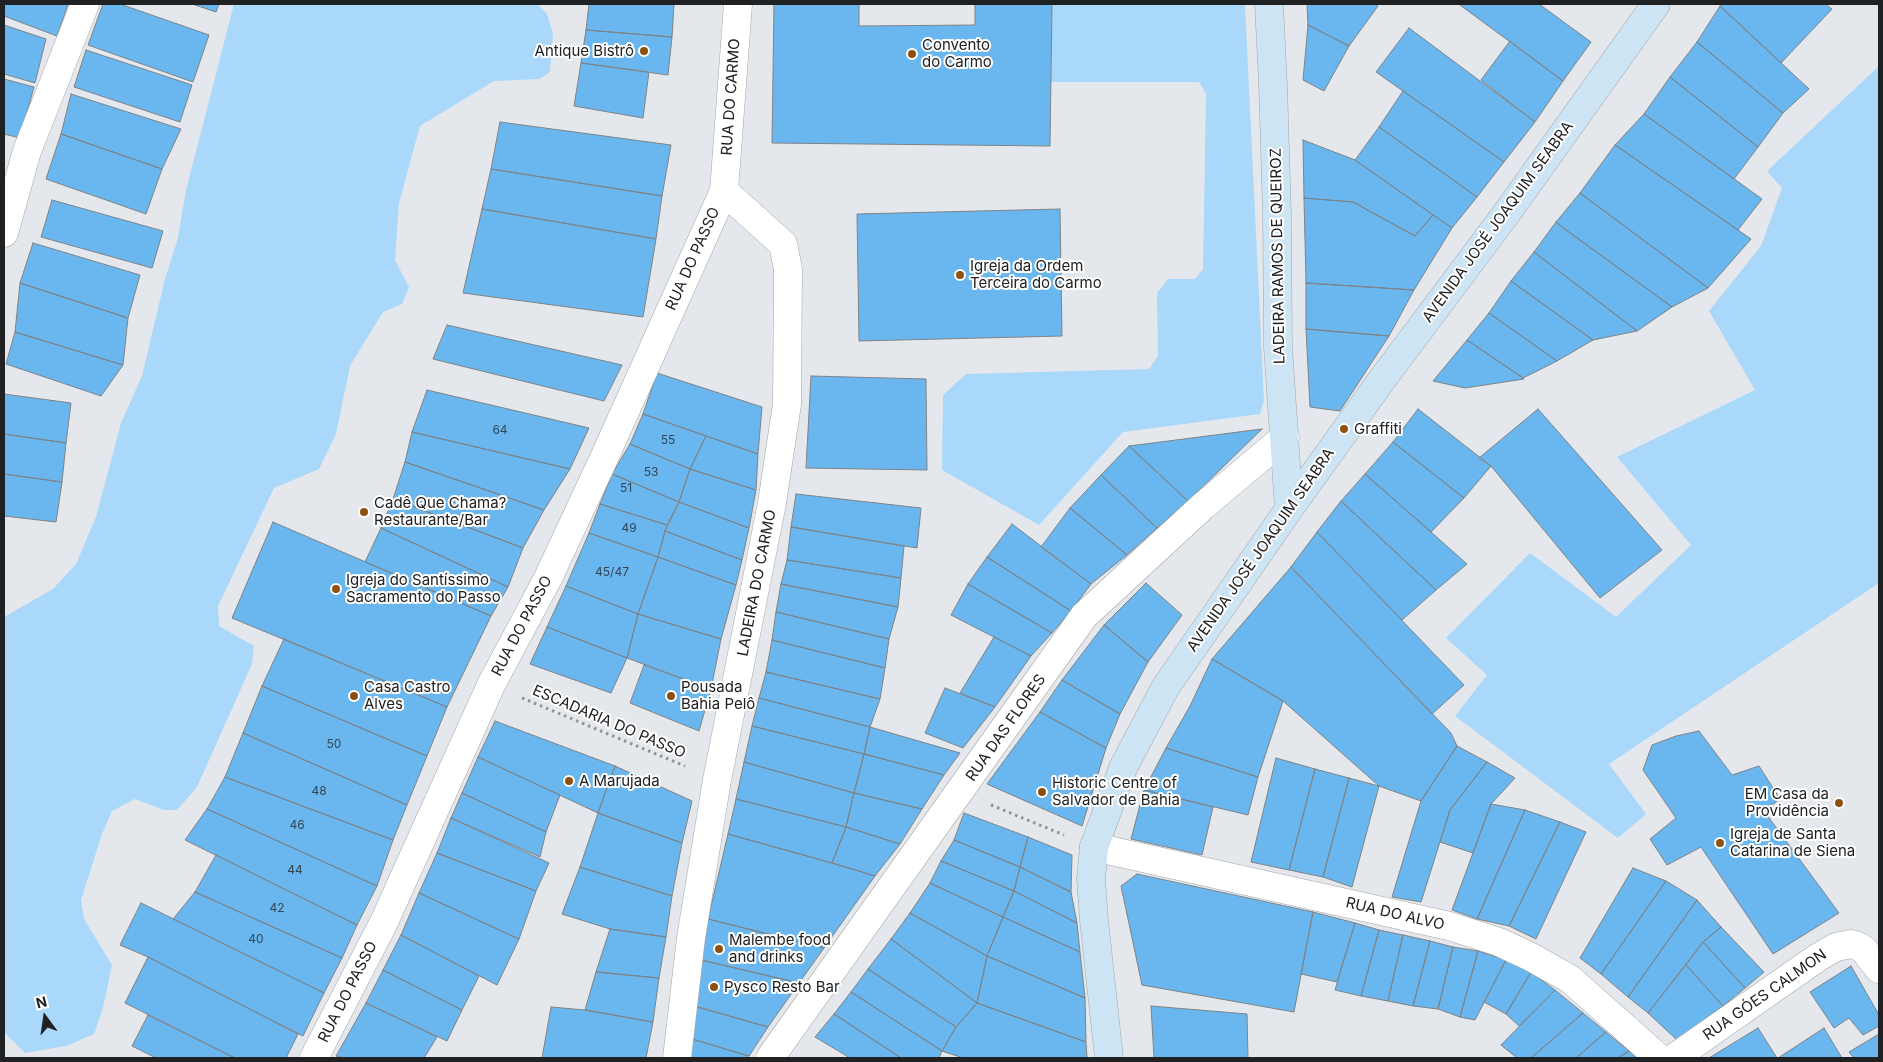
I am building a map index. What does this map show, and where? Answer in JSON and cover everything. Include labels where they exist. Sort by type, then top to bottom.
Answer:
[{"type":"main road","name":"LADEIRA RAMOS DE QUEIROZ","points":[[1269,4],[1277,206],[1278,348],[1289,509]]},
{"type":"main road","name":"AVENIDA JOSÉ JOAQUIM SEABRA","points":[[1109,1058],[1091,879],[1094,847],[1123,768],[1165,688],[1289,509],[1381,381],[1506,214],[1656,4]]},
{"type":"street","points":[[4,233],[27,151],[85,4]]},
{"type":"street","name":"RUA DO CARMO","points":[[724,190],[738,4]]},
{"type":"street","name":"RUA DO PASSO","points":[[314,1058],[384,922],[491,685],[548,578],[724,190]]},
{"type":"street","name":"LADEIRA DO CARMO","points":[[677,1058],[691,938],[718,780],[772,503],[787,404],[788,269],[783,244],[724,190]]},
{"type":"street","name":"RUA DAS FLORES","points":[[770,1058],[1084,616],[1203,506],[1285,437]]},
{"type":"street","name":"RUA DO ALVO","points":[[1094,847],[1449,926],[1499,942],[1570,979],[1659,1058]]},
{"type":"street","name":"RUA GÓES CALMON","points":[[1674,1058],[1817,958],[1836,947],[1851,944],[1858,946],[1864,950],[1879,970]]},
{"type":"path","name":"ESCADARIA DO PASSO","points":[[491,685],[718,780]]},
{"type":"path","points":[[960,793],[1094,847]]},
{"type":"shaded area","points":[[234,4],[537,4],[547,14],[553,33],[550,72],[540,79],[494,81],[420,126],[399,203],[395,260],[409,287],[402,304],[383,312],[350,366],[336,434],[319,469],[274,488],[218,606],[219,626],[254,646],[252,664],[197,787],[177,810],[164,810],[135,799],[112,811],[102,834],[81,900],[84,919],[112,965],[103,1008],[94,1034],[66,1046],[25,1053],[4,1032],[4,617],[53,589],[76,564],[96,517],[121,423],[142,376],[165,279],[178,238],[186,190]]},
{"type":"shaded area","points":[[1052,4],[1245,4],[1264,400],[1260,414],[1123,432],[1039,525],[942,470],[943,395],[966,374],[1149,369],[1158,356],[1157,293],[1168,279],[1195,279],[1203,269],[1206,94],[1199,82],[1051,82]]},
{"type":"shaded area","points":[[1879,66],[1879,583],[1609,764],[1646,814],[1618,838],[1455,716],[1487,675],[1446,638],[1530,553],[1616,617],[1691,545],[1617,457],[1755,390],[1709,311],[1761,246],[1782,188],[1767,171]]},
{"type":"building","points":[[4,4],[68,4],[57,36],[4,16]]},
{"type":"building","points":[[103,4],[120,4],[209,35],[193,82],[88,45]]},
{"type":"building","points":[[192,4],[219,4],[216,12]]},
{"type":"building","points":[[589,4],[674,4],[672,37],[586,30]]},
{"type":"building","name":"Convento do Carmo","points":[[774,4],[859,4],[859,26],[975,25],[975,4],[1052,4],[1050,146],[772,143]]},
{"type":"building","points":[[1307,4],[1375,4],[1378,6],[1349,46],[1308,25]]},
{"type":"building","points":[[1461,4],[1539,4],[1591,42],[1563,81]]},
{"type":"building","points":[[1722,4],[1825,4],[1832,9],[1781,63],[1720,6]]},
{"type":"building","points":[[1720,6],[1809,89],[1783,113],[1697,42]]},
{"type":"building","points":[[4,25],[46,39],[35,83],[4,74]]},
{"type":"building","points":[[1308,25],[1349,46],[1324,91],[1303,80]]},
{"type":"building","points":[[1409,28],[1535,122],[1504,162],[1376,72]]},
{"type":"building","points":[[586,30],[672,37],[668,75],[581,63]]},
{"type":"building","points":[[1510,41],[1563,81],[1535,122],[1481,80]]},
{"type":"building","points":[[1697,42],[1783,113],[1758,147],[1670,77]]},
{"type":"building","points":[[86,50],[192,85],[180,122],[74,87]]},
{"type":"building","points":[[581,63],[649,72],[643,118],[574,106]]},
{"type":"building","points":[[1670,77],[1758,147],[1734,179],[1644,114]]},
{"type":"building","points":[[4,79],[34,87],[20,138],[4,134]]},
{"type":"building","points":[[1403,91],[1504,162],[1477,197],[1379,127]]},
{"type":"building","points":[[71,94],[181,129],[162,169],[61,134]]},
{"type":"building","points":[[1644,114],[1762,199],[1738,230],[1615,145]]},
{"type":"building","points":[[500,122],[671,145],[662,196],[491,169]]},
{"type":"building","points":[[1379,127],[1477,197],[1452,228],[1355,160]]},
{"type":"building","points":[[61,134],[162,169],[146,214],[46,179]]},
{"type":"building","points":[[1303,140],[1355,160],[1433,215],[1415,236],[1353,202],[1304,198]]},
{"type":"building","points":[[1615,145],[1751,239],[1708,288],[1580,193]]},
{"type":"building","points":[[491,169],[662,196],[656,239],[482,209]]},
{"type":"building","points":[[1580,193],[1708,288],[1672,307],[1562,227],[1556,222]]},
{"type":"building","points":[[1304,198],[1353,202],[1415,236],[1433,215],[1452,228],[1414,290],[1306,283]]},
{"type":"building","points":[[52,200],[163,231],[152,268],[41,237]]},
{"type":"building","points":[[482,209],[656,239],[643,317],[463,293]]},
{"type":"building","name":"Igreja da Ordem Terceira do Carmo","points":[[1060,209],[1062,336],[859,341],[857,214]]},
{"type":"building","points":[[1556,222],[1672,307],[1637,331],[1534,252]]},
{"type":"building","points":[[33,243],[140,275],[128,318],[20,283]]},
{"type":"building","points":[[1534,252],[1637,331],[1593,340],[1511,281]]},
{"type":"building","points":[[1511,281],[1593,340],[1557,361],[1489,313]]},
{"type":"building","points":[[20,283],[128,318],[123,365],[15,332]]},
{"type":"building","points":[[1306,283],[1414,290],[1389,336],[1306,329]]},
{"type":"building","points":[[1489,313],[1557,361],[1523,378],[1467,340]]},
{"type":"building","points":[[447,325],[622,365],[604,401],[433,359]]},
{"type":"building","points":[[1306,329],[1389,336],[1340,411],[1310,407]]},
{"type":"building","points":[[15,332],[123,365],[101,396],[6,364]]},
{"type":"building","points":[[1467,340],[1524,379],[1465,388],[1433,381]]},
{"type":"building","points":[[657,373],[762,407],[758,454],[643,414]]},
{"type":"building","points":[[811,376],[926,379],[927,470],[806,468]]},
{"type":"building","points":[[427,390],[589,428],[570,469],[412,432]]},
{"type":"building","points":[[4,394],[71,403],[66,443],[4,434]]},
{"type":"building","points":[[1418,409],[1491,466],[1464,498],[1393,442]]},
{"type":"building","points":[[1538,409],[1662,550],[1600,598],[1491,466],[1479,458]]},
{"type":"building","points":[[643,414],[706,436],[690,469],[630,444]]},
{"type":"building","points":[[1262,429],[1188,501],[1129,446]]},
{"type":"building","points":[[412,432],[570,469],[544,510],[405,462]]},
{"type":"building","points":[[4,434],[66,443],[62,482],[4,474]]},
{"type":"building","points":[[706,436],[758,454],[756,490],[690,469]]},
{"type":"building","points":[[1393,442],[1464,498],[1431,532],[1365,474]]},
{"type":"building","points":[[630,444],[690,469],[679,502],[612,474]]},
{"type":"building","points":[[1129,446],[1188,501],[1157,528],[1101,475]]},
{"type":"building","points":[[405,462],[544,510],[523,548],[393,499]]},
{"type":"building","points":[[690,469],[756,490],[749,528],[679,502]]},
{"type":"building","points":[[4,474],[62,482],[56,522],[4,516]]},
{"type":"building","points":[[612,474],[679,502],[667,525],[600,504]]},
{"type":"building","points":[[1365,474],[1467,564],[1436,590],[1341,501]]},
{"type":"building","points":[[1101,475],[1157,528],[1127,555],[1070,508]]},
{"type":"building","points":[[796,494],[921,508],[917,548],[791,527]]},
{"type":"building","points":[[393,499],[523,548],[508,587],[381,528]]},
{"type":"building","points":[[1341,501],[1436,590],[1402,620],[1317,532]]},
{"type":"building","points":[[679,502],[749,528],[742,560],[665,531]]},
{"type":"building","points":[[600,504],[667,525],[658,557],[589,533]]},
{"type":"building","points":[[1070,508],[1127,555],[1091,584],[1041,547]]},
{"type":"building","name":"Igreja do Santíssimo Sacramento do Passo","points":[[273,522],[491,616],[447,707],[232,618]]},
{"type":"building","points":[[1012,524],[1091,584],[1071,611],[987,557]]},
{"type":"building","points":[[791,527],[904,546],[901,578],[787,560]]},
{"type":"building","points":[[381,528],[508,587],[491,616],[365,562]]},
{"type":"building","points":[[665,531],[742,560],[736,585],[658,557]]},
{"type":"building","points":[[1317,532],[1464,685],[1432,714],[1291,567]]},
{"type":"building","points":[[589,533],[658,557],[638,614],[566,586]]},
{"type":"building","points":[[658,557],[736,585],[721,639],[638,614]]},
{"type":"building","points":[[987,557],[1071,611],[1052,633],[968,584]]},
{"type":"building","points":[[787,560],[901,578],[898,607],[781,584]]},
{"type":"building","points":[[1291,567],[1451,733],[1457,746],[1421,801],[1379,786],[1283,701],[1212,659]]},
{"type":"building","points":[[1146,583],[1182,615],[1148,662],[1104,625]]},
{"type":"building","points":[[781,584],[898,607],[889,639],[776,612]]},
{"type":"building","points":[[968,584],[1052,633],[1031,656],[951,615]]},
{"type":"building","points":[[566,586],[638,614],[627,658],[547,627]]},
{"type":"building","points":[[776,612],[889,639],[885,668],[772,640]]},
{"type":"building","points":[[638,614],[721,639],[711,689],[627,658]]},
{"type":"building","points":[[1104,625],[1148,662],[1120,714],[1062,680]]},
{"type":"building","points":[[547,627],[627,658],[611,693],[530,664]]},
{"type":"building","points":[[994,637],[1031,656],[995,707],[960,693]]},
{"type":"building","name":"Casa Castro Alves","points":[[284,639],[447,707],[427,756],[262,686]]},
{"type":"building","points":[[772,640],[885,668],[880,699],[766,672]]},
{"type":"building","points":[[1212,659],[1283,701],[1258,777],[1166,748],[1190,706]]},
{"type":"building","name":"Pousada Bahia Pelô","points":[[644,665],[711,689],[699,731],[630,703]]},
{"type":"building","points":[[766,672],[880,699],[870,727],[759,698]]},
{"type":"building","points":[[1062,680],[1120,714],[1106,748],[1040,712]]},
{"type":"building","points":[[262,686],[427,756],[407,805],[243,733]]},
{"type":"building","points":[[945,688],[995,707],[963,748],[925,733]]},
{"type":"building","points":[[759,698],[870,727],[864,754],[752,726]]},
{"type":"building","points":[[1040,712],[1106,748],[1082,826],[987,784]]},
{"type":"building","name":"A Marujada","points":[[495,721],[615,766],[598,813],[478,757]]},
{"type":"building","points":[[752,726],[864,754],[854,793],[744,762]]},
{"type":"building","points":[[870,727],[960,753],[944,775],[864,754]]},
{"type":"building","name":"Igreja de Santa Catarina de Siena","points":[[1699,731],[1732,775],[1759,766],[1780,799],[1764,811],[1839,913],[1773,954],[1701,847],[1667,865],[1650,839],[1676,818],[1643,770],[1652,745],[1676,736]]},
{"type":"building","points":[[243,733],[407,805],[393,840],[225,777]]},
{"type":"building","points":[[1457,746],[1487,762],[1450,810],[1421,902],[1392,897],[1421,801]]},
{"type":"building","points":[[1166,748],[1258,777],[1248,815],[1144,790]]},
{"type":"building","points":[[864,754],[944,775],[922,809],[854,793]]},
{"type":"building","points":[[478,757],[560,795],[546,832],[462,793]]},
{"type":"building","points":[[1276,758],[1315,769],[1289,870],[1251,862]]},
{"type":"building","points":[[744,762],[854,793],[846,827],[736,799]]},
{"type":"building","points":[[1487,762],[1515,778],[1491,804],[1473,853],[1440,842],[1450,810]]},
{"type":"building","points":[[615,766],[692,801],[682,843],[598,813]]},
{"type":"building","points":[[1315,769],[1349,778],[1323,877],[1289,870]]},
{"type":"building","points":[[225,777],[393,840],[377,886],[207,809]]},
{"type":"building","points":[[1349,778],[1379,786],[1352,887],[1323,877]]},
{"type":"building","points":[[1144,790],[1213,807],[1202,855],[1131,839]]},
{"type":"building","points":[[462,793],[546,832],[540,857],[451,818]]},
{"type":"building","points":[[854,793],[922,809],[900,844],[846,827]]},
{"type":"building","points":[[736,799],[846,827],[832,863],[728,834]]},
{"type":"building","points":[[1491,804],[1525,810],[1477,919],[1452,910]]},
{"type":"building","points":[[207,809],[377,886],[357,925],[185,840]]},
{"type":"building","points":[[1525,810],[1560,822],[1509,926],[1477,919]]},
{"type":"building","points":[[598,813],[682,843],[672,896],[580,867]]},
{"type":"building","points":[[964,813],[1028,837],[1020,867],[954,840]]},
{"type":"building","points":[[451,818],[549,863],[536,891],[437,853]]},
{"type":"building","points":[[1560,822],[1586,832],[1536,939],[1509,926]]},
{"type":"building","points":[[846,827],[900,844],[875,876],[832,863]]},
{"type":"building","points":[[728,834],[875,876],[824,948],[708,919]]},
{"type":"building","points":[[1028,837],[1072,855],[1071,892],[1020,867]]},
{"type":"building","points":[[954,840],[1020,867],[1014,891],[941,861]]},
{"type":"building","points":[[437,853],[536,891],[519,939],[419,893]]},
{"type":"building","points":[[216,855],[357,925],[342,958],[195,892]]},
{"type":"building","points":[[941,861],[1014,891],[1003,917],[930,883]]},
{"type":"building","points":[[580,867],[672,896],[666,937],[610,929],[562,914]]},
{"type":"building","points":[[1020,867],[1071,892],[1077,923],[1014,891]]},
{"type":"building","points":[[1633,868],[1666,881],[1601,974],[1580,958]]},
{"type":"building","points":[[1137,874],[1313,912],[1294,1012],[1142,985],[1121,886]]},
{"type":"building","points":[[1666,881],[1697,900],[1628,997],[1601,974]]},
{"type":"building","points":[[930,883],[1003,917],[987,956],[910,913]]},
{"type":"building","points":[[1014,891],[1077,923],[1080,952],[1003,917]]},
{"type":"building","points":[[195,892],[342,958],[324,993],[173,919]]},
{"type":"building","points":[[419,893],[519,939],[497,985],[401,935]]},
{"type":"building","points":[[1697,900],[1721,927],[1703,942],[1648,1013],[1628,997]]},
{"type":"building","points":[[141,903],[324,993],[303,1036],[148,957],[120,945]]},
{"type":"building","points":[[1313,912],[1355,923],[1337,982],[1301,974]]},
{"type":"building","points":[[910,913],[987,956],[977,1003],[891,939]]},
{"type":"building","points":[[1003,917],[1080,952],[1085,998],[987,956]]},
{"type":"building","points":[[708,919],[824,948],[799,983],[701,960]]},
{"type":"building","points":[[1355,923],[1379,930],[1361,996],[1335,990]]},
{"type":"building","points":[[1721,927],[1764,972],[1745,988],[1703,942]]},
{"type":"building","points":[[610,929],[666,937],[659,978],[596,972]]},
{"type":"building","points":[[1379,930],[1403,935],[1388,1001],[1361,996]]},
{"type":"building","points":[[401,935],[479,976],[462,1010],[383,970]]},
{"type":"building","points":[[1403,935],[1430,941],[1413,1006],[1388,1001]]},
{"type":"building","points":[[891,939],[977,1003],[956,1027],[868,969]]},
{"type":"building","points":[[1430,941],[1453,947],[1438,1009],[1413,1006]]},
{"type":"building","points":[[1703,942],[1745,988],[1723,1006],[1686,965]]},
{"type":"building","points":[[1453,947],[1478,951],[1460,1017],[1438,1009]]},
{"type":"building","points":[[1478,951],[1506,960],[1475,1020],[1460,1017]]},
{"type":"building","points":[[987,956],[1085,998],[1086,1042],[977,1003]]},
{"type":"building","points":[[148,957],[298,1034],[286,1058],[235,1058],[125,1003]]},
{"type":"building","points":[[701,960],[799,983],[768,1027],[695,1006]]},
{"type":"building","points":[[1506,960],[1531,972],[1506,1014],[1484,1002]]},
{"type":"building","points":[[1686,965],[1723,1006],[1677,1040],[1648,1013]]},
{"type":"building","points":[[1851,966],[1879,1015],[1879,1026],[1863,1035],[1849,1018],[1834,1028],[1810,992]]},
{"type":"building","points":[[868,969],[956,1027],[942,1051],[851,992]]},
{"type":"building","points":[[383,970],[462,1010],[447,1041],[366,1003]]},
{"type":"building","points":[[596,972],[659,978],[653,1022],[585,1010]]},
{"type":"building","points":[[1531,972],[1555,990],[1519,1026],[1506,1014]]},
{"type":"building","points":[[1555,990],[1583,1013],[1531,1058],[1517,1058],[1501,1045]]},
{"type":"building","points":[[851,992],[942,1051],[939,1058],[901,1058],[834,1014]]},
{"type":"building","points":[[366,1003],[437,1037],[424,1058],[344,1058],[336,1056]]},
{"type":"building","points":[[977,1003],[1086,1042],[1087,1058],[963,1058],[942,1051],[956,1027]]},
{"type":"building","points":[[693,1006],[768,1027],[749,1056],[692,1039]]},
{"type":"building","points":[[1151,1006],[1247,1014],[1248,1058],[1154,1058]]},
{"type":"building","points":[[551,1007],[585,1010],[653,1022],[646,1058],[542,1058]]},
{"type":"building","points":[[1583,1013],[1606,1032],[1576,1058],[1531,1058]]},
{"type":"building","points":[[834,1014],[901,1058],[850,1058],[815,1037]]},
{"type":"building","points":[[148,1015],[235,1058],[156,1058],[132,1046]]},
{"type":"building","points":[[1758,1028],[1777,1058],[1709,1058]]},
{"type":"building","points":[[1824,1028],[1842,1058],[1778,1058]]},
{"type":"building","points":[[1606,1032],[1629,1051],[1618,1058],[1576,1058]]},
{"type":"building","points":[[1879,1034],[1879,1058],[1854,1058],[1849,1052]]},
{"type":"building","points":[[692,1039],[749,1056],[748,1058],[690,1058]]},
{"type":"building","points":[[1629,1051],[1637,1058],[1618,1058]]},
{"type":"place","name":"Antique Bistrô","points":[[644,51]]},
{"type":"place","name":"Convento do Carmo","points":[[912,54]]},
{"type":"place","name":"Igreja da Ordem Terceira do Carmo","points":[[960,275]]},
{"type":"place","name":"Graffiti","points":[[1344,429]]},
{"type":"place","name":"Cadê Que Chama? Restaurante/Bar","points":[[364,512]]},
{"type":"place","name":"Igreja do Santíssimo Sacramento do Passo","points":[[336,589]]},
{"type":"place","name":"Casa Castro Alves","points":[[354,696]]},
{"type":"place","name":"Pousada Bahia Pelô","points":[[671,696]]},
{"type":"place","name":"A Marujada","points":[[569,781]]},
{"type":"place","name":"Historic Centre of Salvador de Bahia","points":[[1042,792]]},
{"type":"place","name":"EM Casa da Providência","points":[[1839,803]]},
{"type":"place","name":"Igreja de Santa Catarina de Siena","points":[[1720,843]]},
{"type":"place","name":"Malembe food and drinks","points":[[719,949]]},
{"type":"place","name":"Pysco Resto Bar","points":[[714,987]]}]
